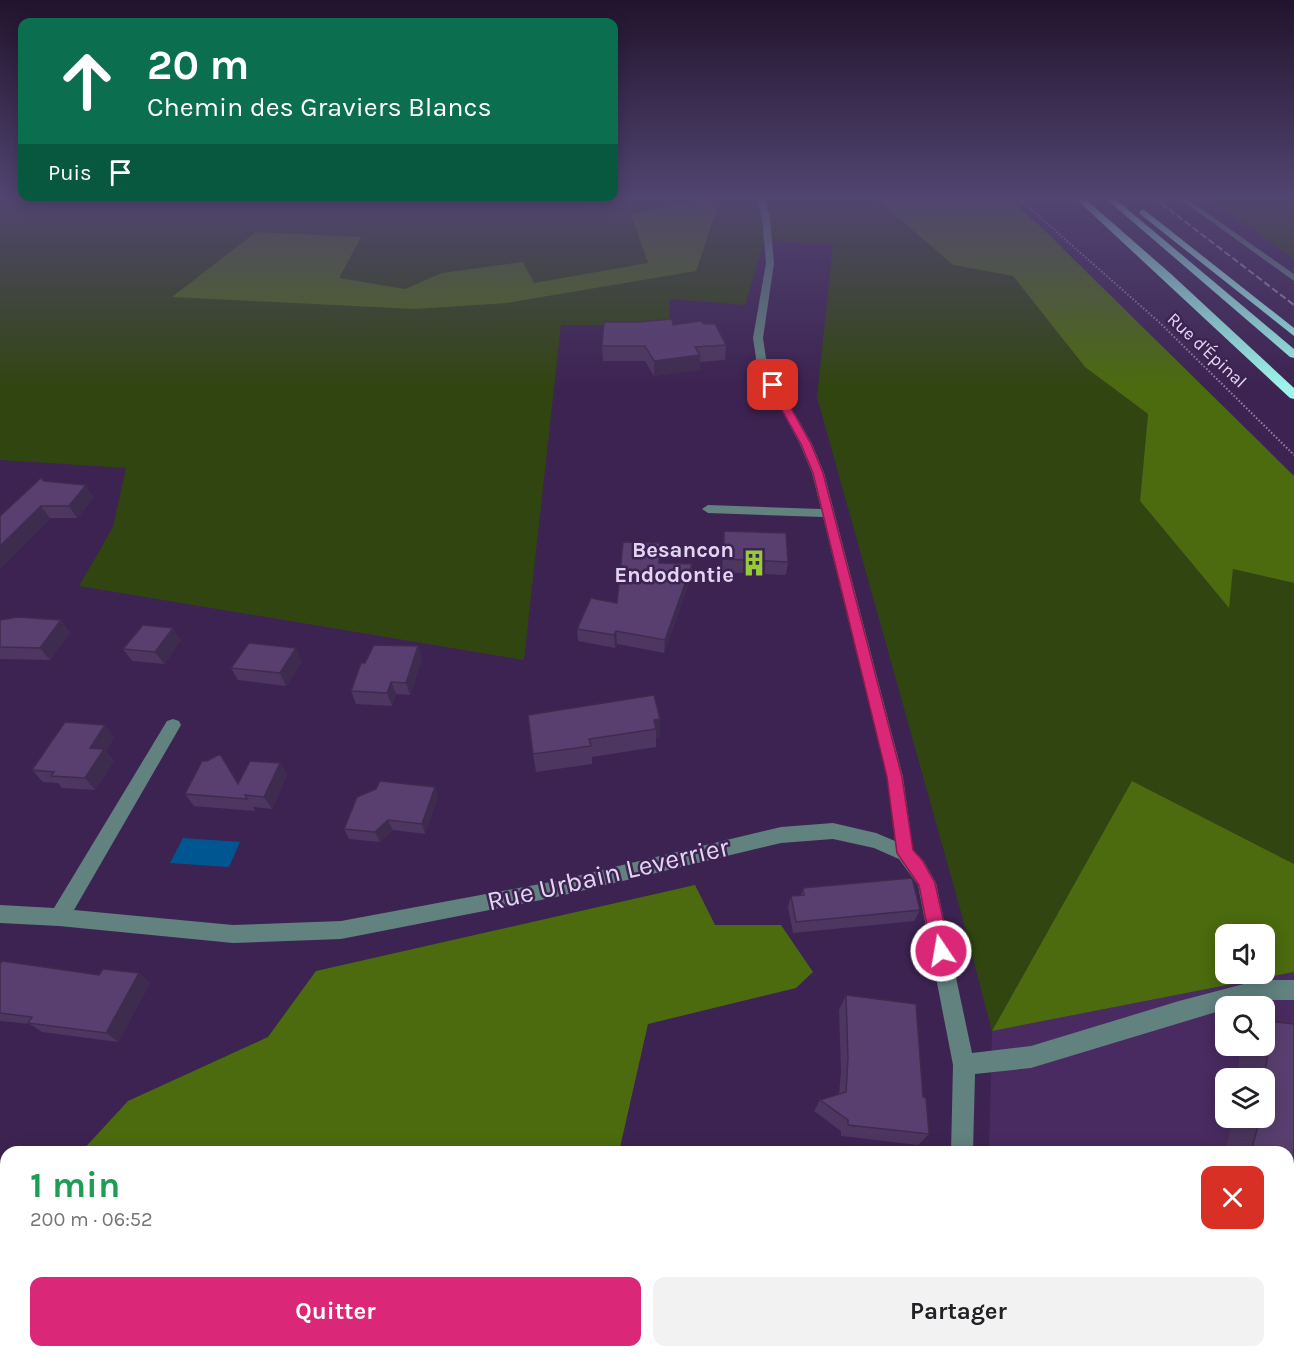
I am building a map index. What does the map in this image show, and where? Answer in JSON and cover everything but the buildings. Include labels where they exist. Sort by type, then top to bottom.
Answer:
[{"type":"highway","points":[[1147,260],[1294,395]]},
{"type":"highway","points":[[1182,260],[1294,356]]},
{"type":"highway","points":[[1203,260],[1294,333]]},
{"type":"street","points":[[770,260],[758,338],[762,365],[806,444],[818,473],[895,777],[905,853],[927,883],[964,1065],[962,1146]]},
{"type":"street","points":[[1269,260],[1294,278]]},
{"type":"street","points":[[708,509],[828,513]]},
{"type":"street","points":[[59,917],[173,725]]},
{"type":"street","name":"Rue Urbain Leverrier","points":[[0,914],[59,917],[233,934],[341,930],[556,889],[781,835],[833,831],[876,841],[905,853]]},
{"type":"street","points":[[964,1065],[1031,1057],[1179,1011],[1259,990],[1294,990]]},
{"type":"path","name":"Rue d'Épinal","points":[[1091,260],[1230,389],[1294,455]]},
{"type":"shaded area","points":[[1294,972],[1294,1146],[989,1146],[992,1031],[1233,984],[1275,984],[1275,976]]},
{"type":"green space","points":[[0,260],[758,260],[745,305],[670,299],[669,325],[561,325],[524,660],[79,586],[113,527],[126,468],[0,460]]},
{"type":"green space","points":[[219,260],[348,260],[339,278],[405,289],[442,273],[523,262],[534,283],[648,263],[647,260],[700,260],[696,271],[507,303],[414,309],[172,297]]},
{"type":"green space","points":[[831,260],[948,260],[953,265],[1013,276],[1085,367],[1148,414],[1140,501],[1228,607],[1233,569],[1294,583],[1294,864],[1132,781],[992,1031],[817,397]]},
{"type":"green space","points":[[948,260],[1075,260],[1294,476],[1294,583],[1233,569],[1229,608],[1140,501],[1148,414],[1085,367],[1013,276],[953,265]]},
{"type":"green space","points":[[1132,781],[1294,864],[1294,972],[1275,976],[1275,924],[1215,924],[1215,984],[1233,984],[992,1031]]},
{"type":"green space","points":[[695,885],[715,925],[781,925],[813,972],[796,988],[648,1024],[620,1146],[87,1146],[128,1101],[268,1037],[316,971]]},
{"type":"water","points":[[183,838],[240,842],[229,867],[170,863]]},
{"type":"railway","points":[[1236,260],[1294,305]]},
{"type":"place","name":"Besancon Endodontie","points":[[754,563]]},
{"type":"route","points":[[773,385],[806,444],[818,473],[895,777],[905,853],[927,883],[941,951]]}]
